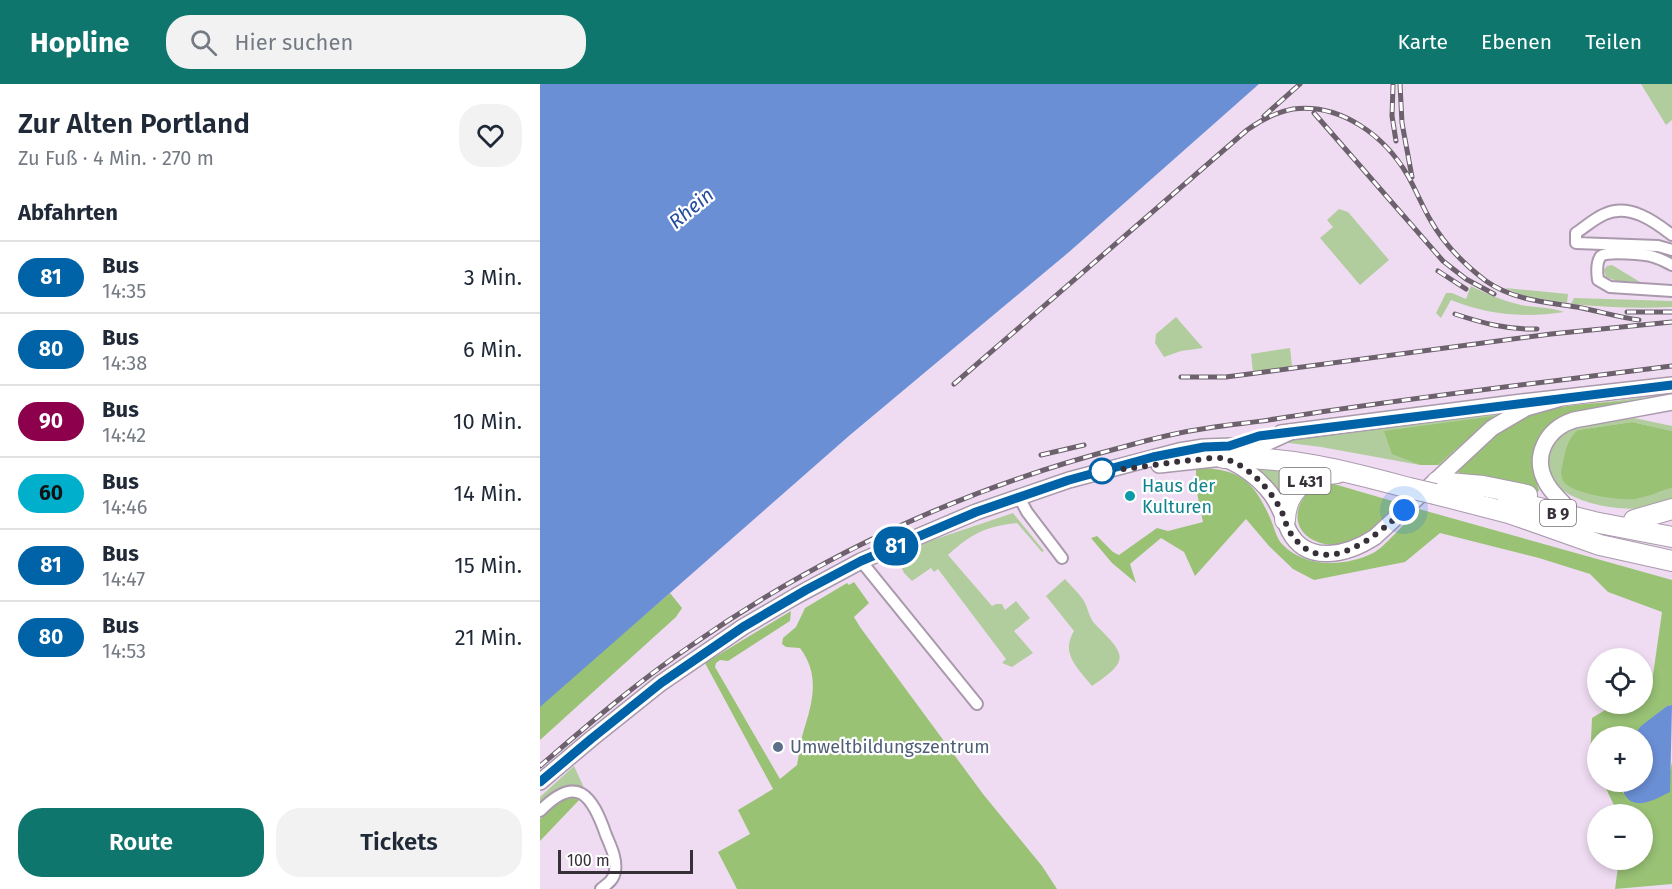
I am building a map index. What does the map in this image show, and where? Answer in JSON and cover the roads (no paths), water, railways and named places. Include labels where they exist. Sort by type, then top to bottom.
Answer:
[{"type":"highway","name":"B 9","points":[[1262,445],[1313,451],[1432,484],[1594,522],[1672,537]]},
{"type":"highway","name":"B 9","points":[[1226,452],[1292,460],[1349,472],[1432,484],[1523,518],[1672,549]]},
{"type":"highway","name":"L 431","points":[[1285,520],[1288,500],[1301,483],[1317,476],[1349,472]]},
{"type":"highway","points":[[1432,484],[1483,486],[1672,527]]},
{"type":"highway","points":[[1634,520],[1672,509]]},
{"type":"highway","points":[[1523,518],[1600,545],[1672,561]]},
{"type":"main road","name":"L 431","points":[[1226,452],[1251,437],[1512,403],[1672,386]]},
{"type":"main road","name":"L 431","points":[[1226,452],[1265,487],[1277,502],[1293,537],[1307,549],[1327,554],[1353,549],[1375,537],[1492,428],[1526,408],[1558,399]]},
{"type":"main road","points":[[1563,502],[1546,483],[1540,464],[1542,451],[1552,432],[1574,420],[1672,402]]},
{"type":"main road","name":"L 431","points":[[540,782],[620,714],[670,676],[743,627],[861,561],[937,528],[1069,480],[1102,471],[1262,445],[1290,432]]},
{"type":"street","points":[[1672,235],[1644,216],[1629,212],[1605,213],[1576,233],[1576,243],[1658,246],[1672,250]]},
{"type":"street","points":[[1672,265],[1651,256],[1611,254],[1602,256],[1597,270],[1598,280],[1610,287],[1672,291]]},
{"type":"street","points":[[1019,497],[1027,512],[1062,558]]},
{"type":"street","points":[[861,561],[977,704]]},
{"type":"street","points":[[540,811],[556,796],[568,792],[580,793],[591,800],[615,862],[614,877],[601,889]]},
{"type":"water","name":"Rhein","points":[[540,84],[1259,84],[1069,252],[850,435],[540,707]]},
{"type":"water","points":[[1672,705],[1670,792],[1647,802],[1633,802],[1624,792],[1653,792],[1653,726],[1641,726],[1667,706]]},
{"type":"railway","points":[[1264,116],[1300,84]]},
{"type":"railway","points":[[1400,84],[1402,123],[1412,177]]},
{"type":"railway","points":[[1393,85],[1392,116],[1396,141]]},
{"type":"railway","points":[[954,384],[1247,130],[1269,117],[1293,109],[1328,111],[1360,125],[1374,136],[1387,148],[1408,176],[1436,230],[1456,254],[1486,281],[1518,296],[1639,320]]},
{"type":"railway","points":[[1314,113],[1443,261],[1466,279],[1494,294]]},
{"type":"railway","points":[[1438,271],[1466,289]]},
{"type":"railway","points":[[1627,312],[1672,312]]},
{"type":"railway","points":[[1455,314],[1495,325],[1537,329]]},
{"type":"railway","points":[[1181,377],[1226,377],[1551,334],[1672,322]]},
{"type":"railway","points":[[540,766],[650,675],[739,614],[790,583],[897,527],[1008,482],[1134,444],[1225,425],[1672,366]]},
{"type":"railway","points":[[1041,455],[1084,445]]},
{"type":"place","name":"Haus der Kulturen","points":[[1130,496]]},
{"type":"place","name":"Umweltbildungszentrum","points":[[778,747]]}]
